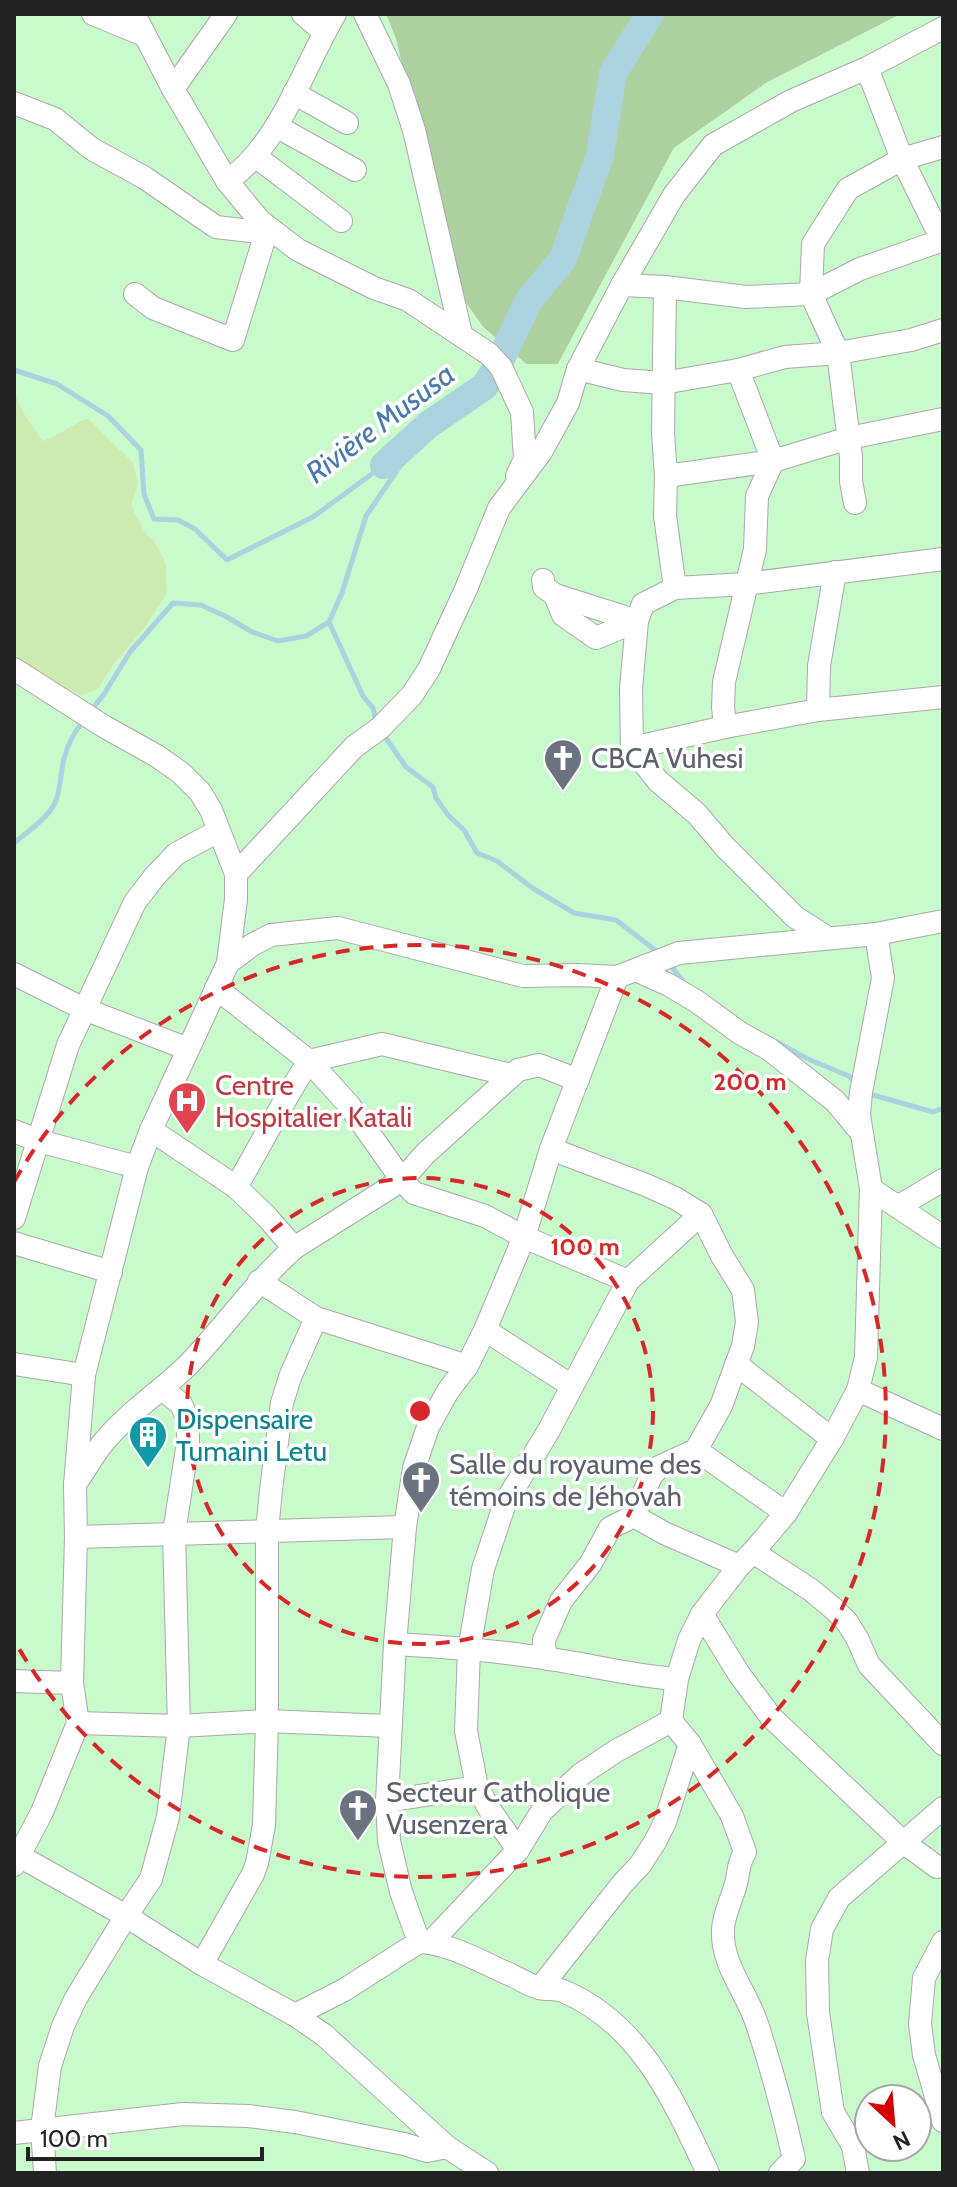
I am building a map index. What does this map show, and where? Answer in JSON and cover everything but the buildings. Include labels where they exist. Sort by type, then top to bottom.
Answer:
[{"type":"street","points":[[93,14],[144,35]]},
{"type":"street","points":[[134,14],[173,89],[227,181],[271,234],[374,288],[408,300],[461,334],[495,361],[522,412],[525,459],[510,492]]},
{"type":"street","points":[[173,89],[226,14]]},
{"type":"street","points":[[227,181],[246,168],[276,126],[330,23],[303,14]]},
{"type":"street","points":[[365,14],[399,84],[414,130],[461,334]]},
{"type":"street","points":[[236,874],[354,747],[380,728],[412,695],[429,669],[499,508],[541,452],[568,403],[578,369],[674,195],[713,145],[791,101],[867,68],[943,28]]},
{"type":"street","points":[[622,285],[746,297],[811,294],[860,269],[942,240],[902,159],[867,68]]},
{"type":"street","points":[[294,93],[347,123]]},
{"type":"street","points":[[14,103],[55,119],[92,149],[145,178],[216,227],[271,234]]},
{"type":"street","points":[[276,126],[355,170]]},
{"type":"street","points":[[855,503],[838,353],[811,294],[813,244],[848,189],[902,159],[943,147]]},
{"type":"street","points":[[255,156],[341,221]]},
{"type":"street","points":[[135,294],[153,308],[233,340],[271,234]]},
{"type":"street","points":[[665,287],[665,516],[675,588]]},
{"type":"street","points":[[578,369],[613,378],[663,383],[738,370],[785,357],[838,353],[911,340],[943,330]]},
{"type":"street","points":[[725,727],[724,682],[755,549],[757,496],[773,461],[738,370]]},
{"type":"street","points":[[666,476],[773,461],[849,438],[943,419]]},
{"type":"street","points":[[828,938],[795,917],[725,847],[697,814],[658,781],[632,748],[631,689],[637,621],[643,604],[675,588],[746,584],[943,559]]},
{"type":"street","points":[[818,710],[819,666],[835,572]]},
{"type":"street","points":[[549,588],[637,621]]},
{"type":"street","points":[[14,669],[181,773],[200,792],[211,810],[236,874],[228,963],[137,1167],[84,1375],[75,1485],[72,1683],[78,1723],[42,1812],[16,1858],[126,1916],[202,1964],[295,2015],[324,2035],[447,2147],[487,2173]]},
{"type":"street","points":[[632,748],[818,710],[943,697]]},
{"type":"street","points":[[14,1218],[68,1045],[135,902],[176,854],[218,831]]},
{"type":"street","points":[[228,963],[271,935],[338,928],[523,976],[578,975],[635,970],[679,953],[876,934],[943,921]]},
{"type":"street","points":[[780,2173],[794,2159],[782,2105],[757,2023],[726,1958],[723,1929],[736,1884],[738,1864],[745,1852],[732,1816],[690,1744],[671,1721],[677,1679],[689,1640],[702,1614],[786,1513],[858,1390],[866,1357],[871,1189],[860,1131],[862,1088],[883,978],[876,934]]},
{"type":"street","points":[[635,970],[578,1080],[551,1149],[524,1237],[485,1330],[467,1366],[448,1391],[428,1427],[414,1468],[405,1527],[389,1726],[389,1841],[401,1892],[424,1942],[457,1952],[540,1988],[560,1989],[611,2019],[645,2056],[683,2120],[708,2173]]},
{"type":"street","points":[[635,970],[669,985],[769,1049],[835,1101],[860,1131]]},
{"type":"street","points":[[14,974],[84,1009],[188,1049]]},
{"type":"street","points":[[216,988],[309,1061],[349,1105],[414,1193],[485,1216],[524,1237],[628,1281]]},
{"type":"street","points":[[236,1187],[283,1101],[309,1061],[382,1044],[511,1075]]},
{"type":"street","points":[[75,1485],[102,1443],[191,1362],[259,1281],[294,1248],[402,1180],[425,1154],[518,1070],[539,1065],[578,1080]]},
{"type":"street","points":[[151,1130],[236,1187],[294,1248]]},
{"type":"street","points":[[14,1131],[39,1141],[137,1167]]},
{"type":"street","points":[[545,1658],[544,1640],[561,1601],[591,1563],[610,1528],[634,1516],[651,1476],[659,1467],[696,1450],[721,1406],[743,1346],[747,1322],[743,1290],[701,1214],[646,1185],[551,1149]]},
{"type":"street","points":[[899,1206],[943,1180]]},
{"type":"street","points":[[871,1189],[943,1237]]},
{"type":"street","points":[[518,1850],[477,1787],[466,1731],[469,1648],[483,1569],[505,1503],[549,1430],[628,1281],[701,1214]]},
{"type":"street","points":[[14,1243],[111,1272]]},
{"type":"street","points":[[259,1281],[316,1318],[467,1366]]},
{"type":"street","points":[[202,1964],[257,1863],[264,1825],[267,1531],[282,1403],[316,1318]]},
{"type":"street","points":[[485,1330],[572,1386]]},
{"type":"street","points":[[14,1364],[84,1375]]},
{"type":"street","points":[[736,1364],[832,1439]]},
{"type":"street","points":[[45,2173],[42,2129],[50,2066],[63,2026],[76,1998],[151,1879],[168,1817],[179,1726],[174,1533],[184,1477],[188,1420],[181,1404],[162,1389]]},
{"type":"street","points":[[858,1390],[943,1429]]},
{"type":"street","points":[[696,1450],[786,1513]]},
{"type":"street","points":[[634,1516],[664,1533],[746,1559],[811,1590],[847,1622],[869,1665],[943,1744]]},
{"type":"street","points":[[76,1537],[405,1527]]},
{"type":"street","points":[[702,1614],[739,1674],[771,1717],[903,1842],[941,1867]]},
{"type":"street","points":[[395,1644],[469,1648],[545,1658],[620,1673],[677,1679]]},
{"type":"street","points":[[14,1681],[72,1683]]},
{"type":"street","points":[[78,1723],[179,1726],[267,1721],[389,1726]]},
{"type":"street","points":[[295,2015],[424,1942],[518,1850],[542,1811],[580,1775],[671,1721]]},
{"type":"street","points":[[540,1988],[640,1865],[655,1842],[665,1822],[690,1744]]},
{"type":"street","points":[[387,1801],[477,1787]]},
{"type":"street","points":[[858,2173],[853,2146],[833,2112],[818,2013],[817,1961],[822,1929],[839,1898],[943,1808]]},
{"type":"street","points":[[943,1942],[924,1978],[920,2024],[924,2055],[943,2121]]},
{"type":"street","points":[[14,2133],[183,2114],[295,2122],[427,2151],[447,2147]]},
{"type":"green space","points":[[14,14],[386,14],[396,39],[454,286],[483,327],[526,364],[558,364],[674,148],[766,83],[901,14],[943,14],[943,2173],[14,2173],[14,659],[80,696],[97,690],[146,626],[166,595],[167,588],[166,564],[155,541],[144,531],[134,512],[132,503],[138,483],[133,463],[88,418],[42,441],[14,392]]},
{"type":"green space","points":[[386,14],[901,14],[766,83],[674,148],[558,364],[526,364],[483,327],[454,286],[396,39]]},
{"type":"green space","points":[[14,392],[25,415],[48,439],[88,418],[134,463],[138,483],[132,503],[166,564],[166,595],[97,690],[81,696],[14,659]]},
{"type":"waterway","name":"Rivière Mususa","points":[[384,465],[428,425],[485,386],[529,300],[563,259],[600,155],[613,73],[650,14]]},
{"type":"waterway","name":"Rivière Mususa","points":[[14,370],[57,384],[108,416],[141,450],[144,494],[154,519],[178,520],[195,529],[227,560],[313,517],[384,465]]},
{"type":"waterway","points":[[90,712],[130,652],[173,603],[201,605],[252,632],[278,641],[306,636],[329,622],[342,593],[366,516],[428,425]]},
{"type":"waterway","points":[[329,622],[363,696],[373,708],[376,722]]},
{"type":"waterway","points":[[14,843],[42,820],[55,803],[67,749],[84,720]]},
{"type":"waterway","points":[[383,734],[406,767],[433,787],[436,798],[464,830],[477,853],[497,861],[534,889],[574,913],[616,920],[659,953]]},
{"type":"waterway","points":[[669,963],[685,984]]},
{"type":"waterway","points":[[777,1042],[849,1076],[856,1084]]},
{"type":"waterway","points":[[866,1093],[933,1112],[943,1108]]},
{"type":"place","name":"CBCA Vuhesi","points":[[563,792]]},
{"type":"place","name":"Centre Hospitalier Katali","points":[[187,1135]]},
{"type":"place","name":"Dispensaire Tumaini Letu","points":[[148,1469]]},
{"type":"place","name":"Salle du royaume des témoins de Jéhovah","points":[[421,1514]]},
{"type":"place","name":"Secteur Catholique Vusenzera","points":[[358,1842]]}]
